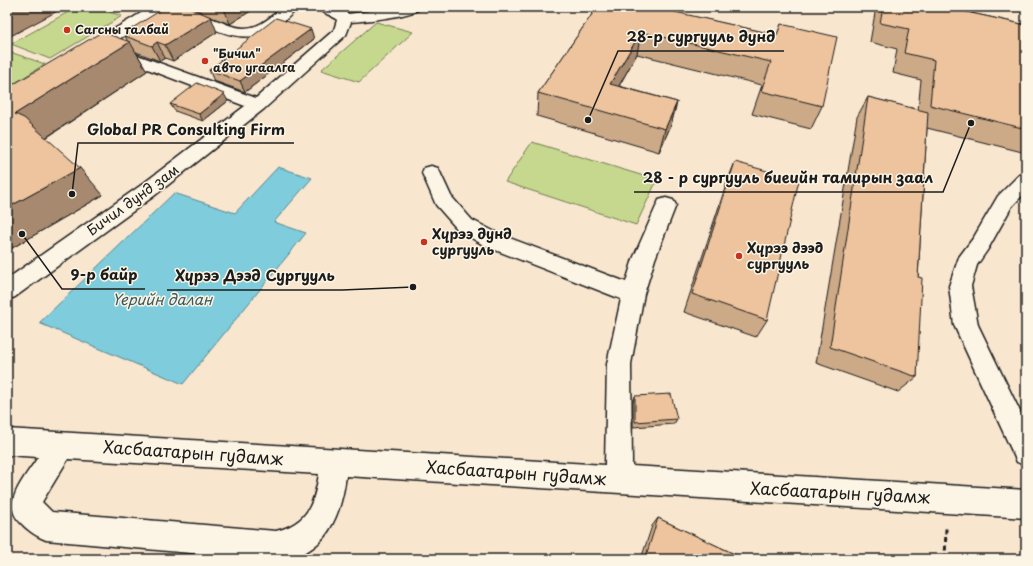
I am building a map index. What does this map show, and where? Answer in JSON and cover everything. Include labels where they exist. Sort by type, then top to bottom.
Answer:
[{"type":"street","points":[[202,19],[230,31],[242,33],[255,32],[264,28],[291,7]]},
{"type":"street","points":[[324,7],[338,12],[345,18],[401,11],[415,7]]},
{"type":"street","points":[[905,7],[949,15],[972,7]]},
{"type":"street","points":[[71,61],[154,8]]},
{"type":"street","name":"Бичил дунд зам","points":[[7,291],[147,191],[258,105],[341,32],[345,18]]},
{"type":"street","points":[[97,45],[258,105]]},
{"type":"street","points":[[431,173],[443,200],[465,225],[492,240],[633,294]]},
{"type":"street","points":[[1026,180],[1005,200],[981,243],[967,263],[960,286],[966,325],[1026,453]]},
{"type":"street","points":[[618,479],[619,364],[633,294],[644,259],[666,205]]},
{"type":"street","name":"Хасбаатарын гудамж","points":[[7,442],[618,479],[1023,506]]},
{"type":"street","points":[[61,445],[28,498],[26,508],[46,526],[276,546],[295,541],[312,529],[324,515],[334,462]]},
{"type":"green space","name":"Сагсны талбай","points":[[77,7],[94,7],[122,16],[50,59],[11,44]]},
{"type":"green space","points":[[376,22],[413,32],[359,82],[321,70]]},
{"type":"green space","points":[[7,51],[45,64],[7,88]]},
{"type":"green space","points":[[532,142],[657,180],[636,225],[505,182]]},
{"type":"water","name":"Үерийн далан","points":[[278,167],[312,178],[274,222],[306,233],[183,384],[39,323],[174,193],[235,213]]},
{"type":"building","points":[[166,7],[188,7],[211,17],[165,45],[157,42],[152,46],[125,36],[130,33],[126,32]]},
{"type":"building","points":[[597,7],[653,7],[777,35],[781,24],[837,37],[822,106],[761,91],[771,62],[641,32],[610,84],[677,102],[665,129],[538,93]]},
{"type":"building","points":[[883,7],[944,7],[1026,25],[1026,129],[930,105],[934,60],[904,53],[909,29],[880,23]]},
{"type":"building","points":[[276,18],[311,29],[240,81],[209,70]]},
{"type":"building","points":[[102,32],[130,42],[15,114],[24,118],[80,168],[7,208],[7,88]]},
{"type":"building","points":[[197,83],[224,94],[199,114],[170,104]]},
{"type":"building","points":[[868,97],[928,112],[918,277],[922,278],[917,377],[830,347]]},
{"type":"building","name":"Хүрээ дээд сургууль","points":[[735,162],[799,180],[767,320],[692,294]]},
{"type":"building","points":[[671,394],[677,419],[635,422],[635,396]]},
{"type":"building","points":[[658,518],[745,559],[645,559]]},
{"type":"place","name":"Сагсны талбай","points":[[67,30]]},
{"type":"place","name":"\"Бичил\" авто угаалга","points":[[205,61]]},
{"type":"place","name":"28-р сургууль дунд","points":[[588,120]]},
{"type":"place","name":"28 - р сургууль биеийн тамирын заал","points":[[971,123]]},
{"type":"place","name":"Global PR Consulting Firm","points":[[72,194]]},
{"type":"place","name":"9-р байр","points":[[22,234]]},
{"type":"place","name":"Хүрээ дунд сургууль","points":[[424,242]]},
{"type":"place","name":"Хүрээ дээд сургууль","points":[[739,256]]},
{"type":"place","name":"Хүрээ Дээд Сургууль","points":[[413,287]]}]
